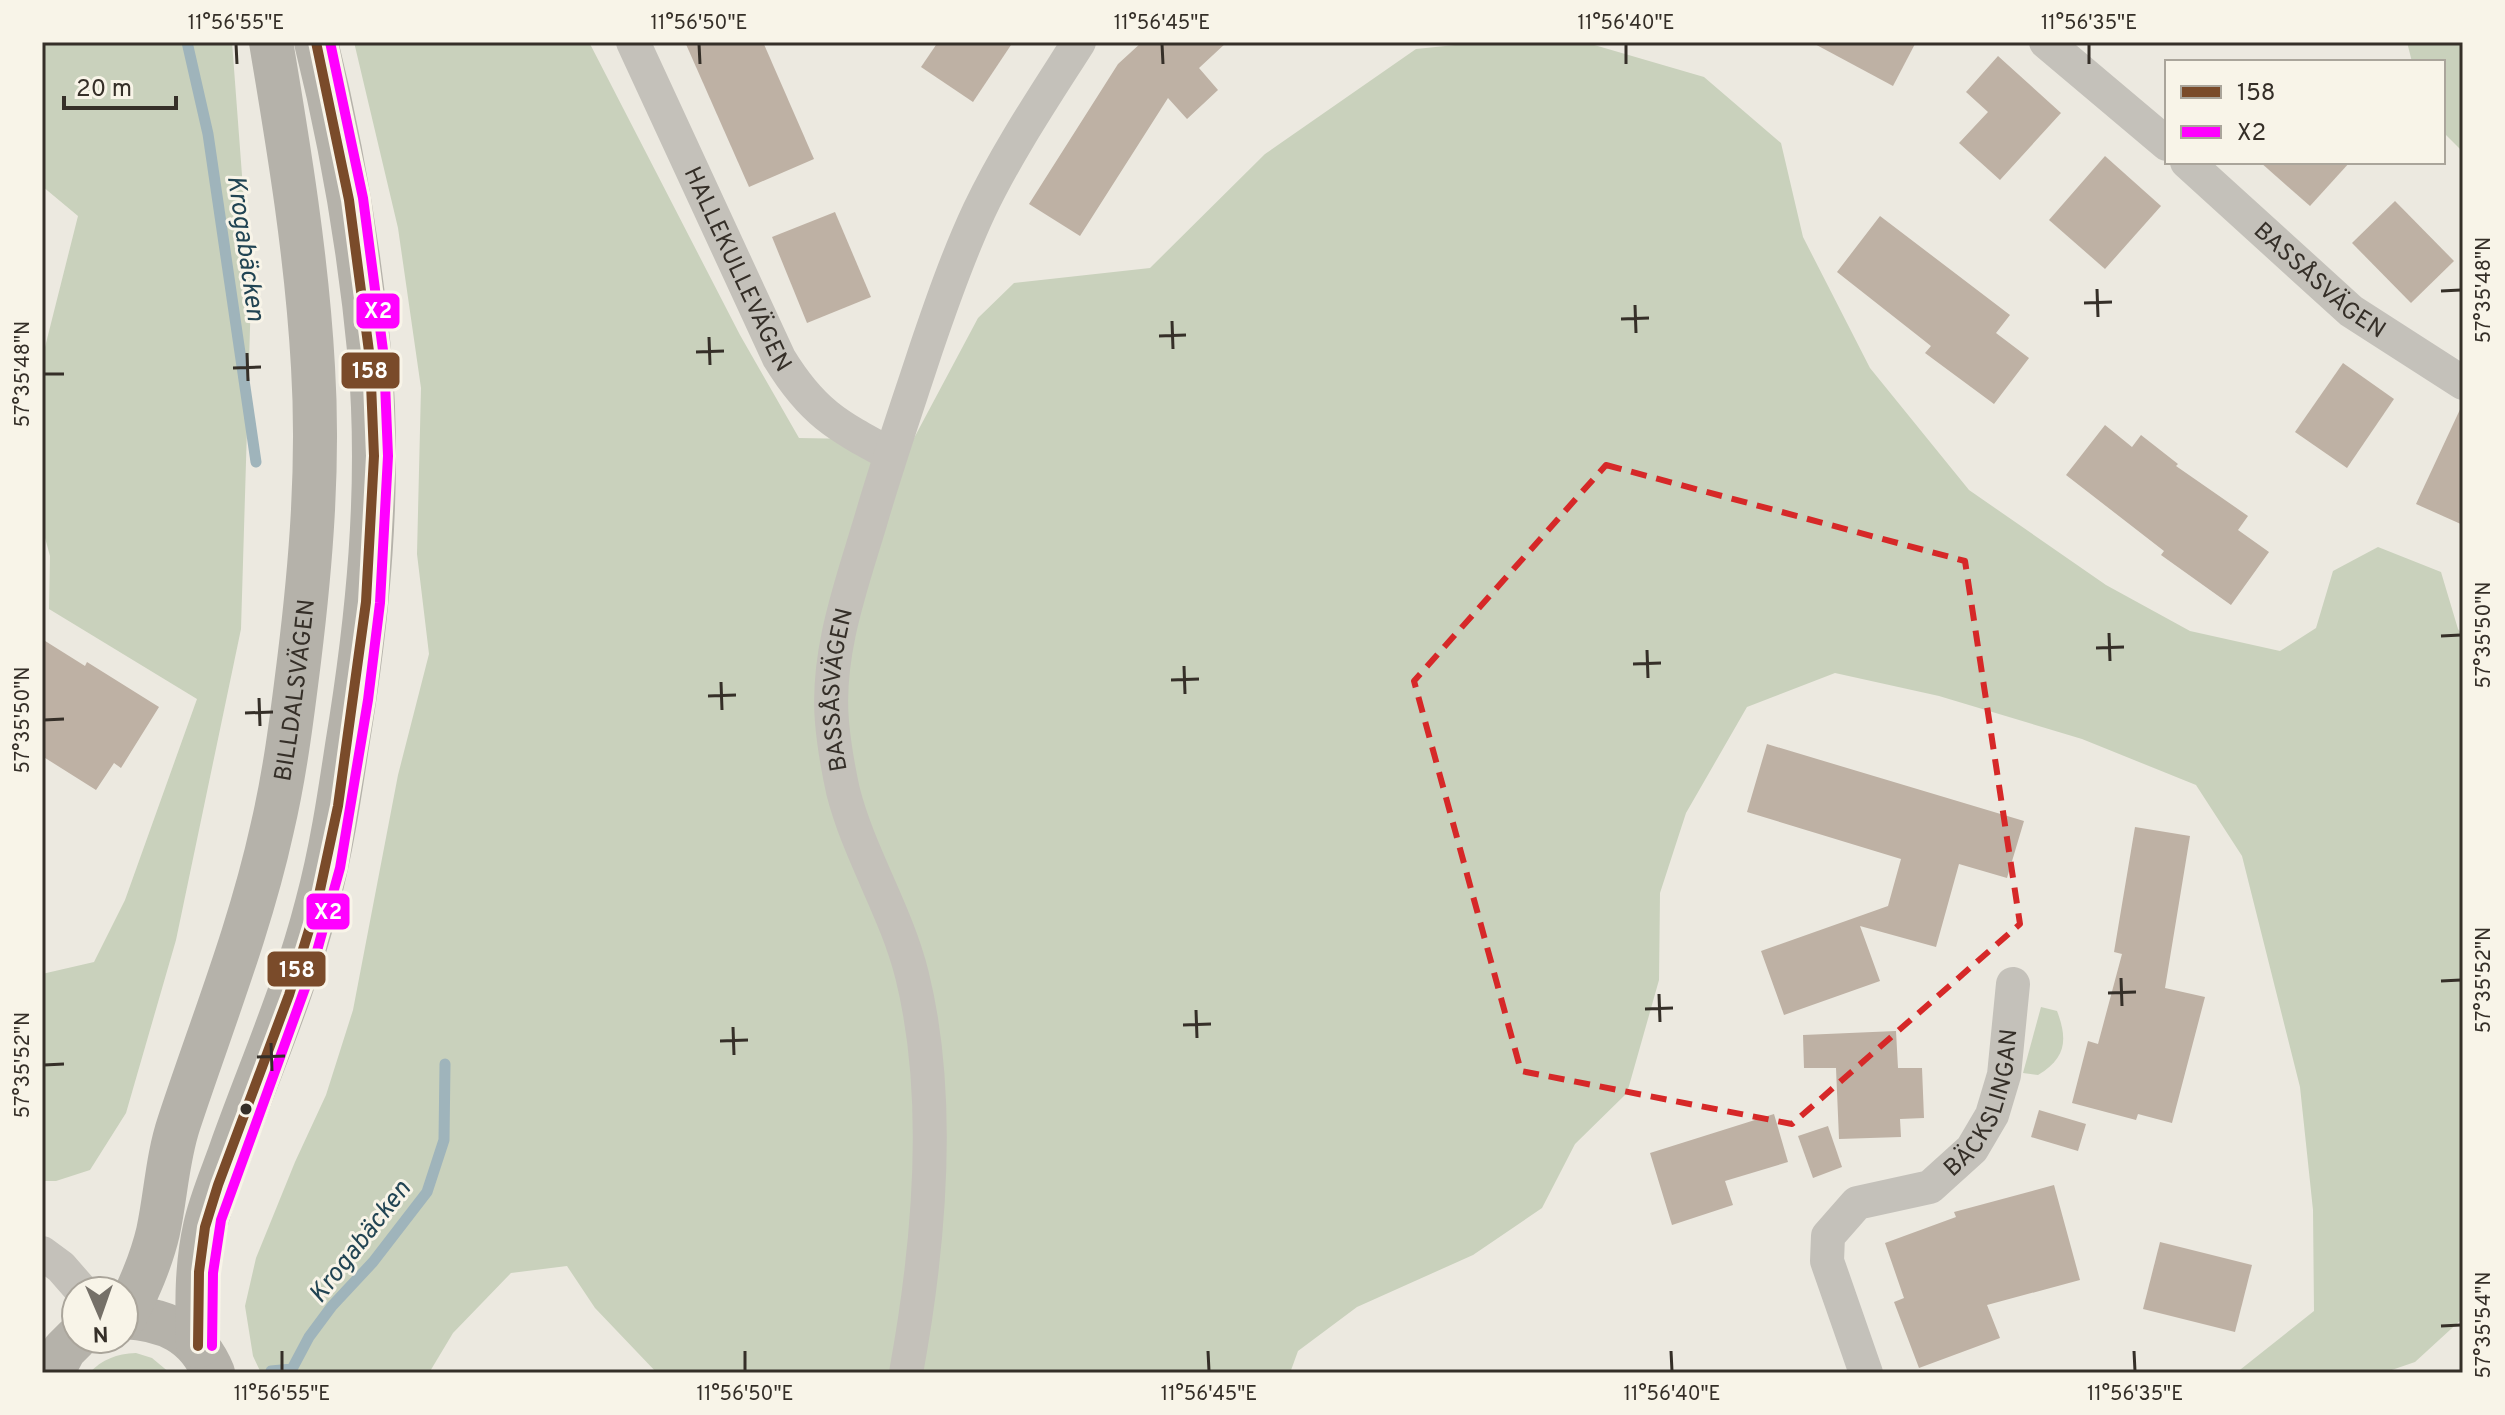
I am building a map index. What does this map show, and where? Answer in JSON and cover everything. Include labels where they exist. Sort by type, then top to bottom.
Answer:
[{"type":"street","name":"BILLDALSVÄGEN","points":[[140,1281],[158,1232],[174,1136],[240,942],[272,830],[293,709],[306,605],[314,516],[313,367],[295,186],[271,42]]},
{"type":"street","name":"BILLDALSVÄGEN","points":[[206,1360],[196,1279],[205,1223],[292,988],[318,903],[337,811],[367,603],[372,501],[370,361],[361,277],[344,174],[316,42]]},
{"type":"street","name":"HALLEKULLEVÄGEN","points":[[633,42],[779,358],[796,386],[836,425],[890,454]]},
{"type":"street","name":"BASSÅSVÄGEN","points":[[906,1373],[920,1296],[928,1163],[927,1086],[921,1027],[913,977],[901,936],[844,793],[836,751],[830,686],[849,590],[890,454],[953,272],[980,210],[1032,114],[1079,42]]},
{"type":"street","points":[[2061,46],[2165,142]]},
{"type":"street","name":"BASSÅSVÄGEN","points":[[2189,164],[2351,311],[2463,383]]},
{"type":"street","name":"BÄCKSLINGAN","points":[[1866,1373],[1827,1261],[1828,1236],[1857,1203],[1930,1187],[1972,1149],[1992,1115],[2004,1075],[2013,984]]},
{"type":"street","points":[[42,1253],[68,1275]]},
{"type":"street","name":"BILLDALSVÄGEN","points":[[140,1318],[177,1329],[206,1360]]},
{"type":"highlighted area","points":[[1606,465],[1965,561],[2020,924],[1792,1124],[1521,1071],[1414,681]]},
{"type":"green space","points":[[42,42],[232,42],[251,295],[241,629],[176,940],[126,1113],[90,1170],[56,1181],[42,1181],[42,974],[94,962],[125,900],[197,699],[49,609],[50,556],[42,527],[42,359],[78,216],[42,186]]},
{"type":"green space","points":[[354,42],[589,42],[740,335],[799,438],[913,440],[978,318],[1014,283],[1150,268],[1265,154],[1416,49],[1484,42],[1584,42],[1704,77],[1781,143],[1803,237],[1870,368],[1969,490],[2106,585],[2190,631],[2280,651],[2316,628],[2333,571],[2378,547],[2441,572],[2458,629],[2463,636],[2463,1318],[2415,1362],[2383,1373],[2236,1373],[2314,1311],[2313,1210],[2300,1087],[2242,856],[2196,785],[2082,739],[1939,696],[1835,673],[1747,707],[1686,813],[1660,893],[1659,980],[1627,1093],[1575,1144],[1542,1208],[1473,1255],[1357,1307],[1298,1351],[1290,1373],[657,1373],[595,1308],[567,1266],[511,1273],[453,1333],[429,1373],[261,1373],[253,1356],[245,1306],[256,1258],[326,1095],[353,1010],[398,775],[429,654],[417,554],[421,388],[398,228]]},
{"type":"green space","points":[[2407,42],[2463,42],[2463,152],[2445,134],[2445,60],[2412,60]]},
{"type":"green space","points":[[2041,1007],[2057,1011],[2063,1031],[2062,1048],[2054,1062],[2038,1075],[2023,1073]]},
{"type":"green space","points":[[140,1354],[152,1358],[170,1373],[89,1373],[110,1358]]},
{"type":"building","points":[[685,42],[763,42],[814,159],[749,187]]},
{"type":"building","points":[[938,42],[1013,42],[973,102],[921,67]]},
{"type":"building","points":[[1142,42],[1227,42],[1199,68],[1218,90],[1187,119],[1168,98],[1080,236],[1029,204],[1118,64]]},
{"type":"building","points":[[1811,42],[1916,42],[1893,86]]},
{"type":"building","points":[[1998,56],[2061,113],[2000,180],[1959,143],[1988,112],[1966,92]]},
{"type":"building","points":[[2105,156],[2161,206],[2105,269],[2049,220]]},
{"type":"building","points":[[2262,164],[2348,164],[2310,206]]},
{"type":"building","points":[[2395,201],[2454,261],[2411,303],[2352,243]]},
{"type":"building","points":[[835,212],[871,297],[807,323],[772,237]]},
{"type":"building","points":[[1880,216],[2010,315],[1996,333],[2029,358],[1994,404],[1925,353],[1931,346],[1837,272]]},
{"type":"building","points":[[2343,363],[2394,399],[2347,468],[2295,432]]},
{"type":"building","points":[[2463,403],[2463,525],[2416,504]]},
{"type":"building","points":[[2105,425],[2132,447],[2141,435],[2178,464],[2176,466],[2248,516],[2238,530],[2269,552],[2231,605],[2161,555],[2164,551],[2066,475]]},
{"type":"building","points":[[42,639],[85,666],[87,662],[159,707],[121,768],[114,763],[96,790],[42,756]]},
{"type":"building","points":[[1767,744],[2024,821],[2007,878],[1959,864],[1936,947],[1860,926],[1880,981],[1784,1015],[1761,951],[1888,906],[1901,859],[1747,812]]},
{"type":"building","points":[[2135,827],[2190,836],[2165,988],[2205,997],[2172,1123],[2138,1114],[2136,1120],[2072,1103],[2088,1041],[2098,1044],[2122,954],[2114,952]]},
{"type":"building","points":[[1896,1031],[1898,1068],[1922,1068],[1924,1118],[1900,1119],[1901,1137],[1839,1139],[1836,1068],[1804,1068],[1803,1035]]},
{"type":"building","points":[[2039,1110],[2086,1124],[2078,1151],[2031,1137]]},
{"type":"building","points":[[1774,1114],[1788,1162],[1725,1181],[1733,1205],[1672,1225],[1650,1153]]},
{"type":"building","points":[[1828,1126],[1842,1167],[1813,1178],[1798,1136]]},
{"type":"building","points":[[2054,1185],[2080,1280],[1987,1305],[2000,1338],[1919,1368],[1894,1302],[1904,1298],[1885,1243],[1956,1217],[1954,1212]]},
{"type":"building","points":[[2160,1242],[2252,1265],[2235,1332],[2143,1309]]},
{"type":"waterway","name":"Krogabäcken","points":[[187,42],[208,134],[256,462]]},
{"type":"waterway","name":"Krogabäcken","points":[[271,1371],[292,1369],[309,1337],[332,1306],[373,1262],[427,1192],[444,1140],[445,1064]]},
{"type":"transit line","name":"158","points":[[198,1346],[199,1272],[205,1227],[289,995],[317,904],[338,806],[366,602],[374,456],[370,359],[349,200],[316,42]]},
{"type":"transit line","name":"X2","points":[[212,1346],[213,1273],[221,1220],[312,969],[340,868],[368,700],[380,603],[388,456],[384,358],[363,198],[330,42]]}]
